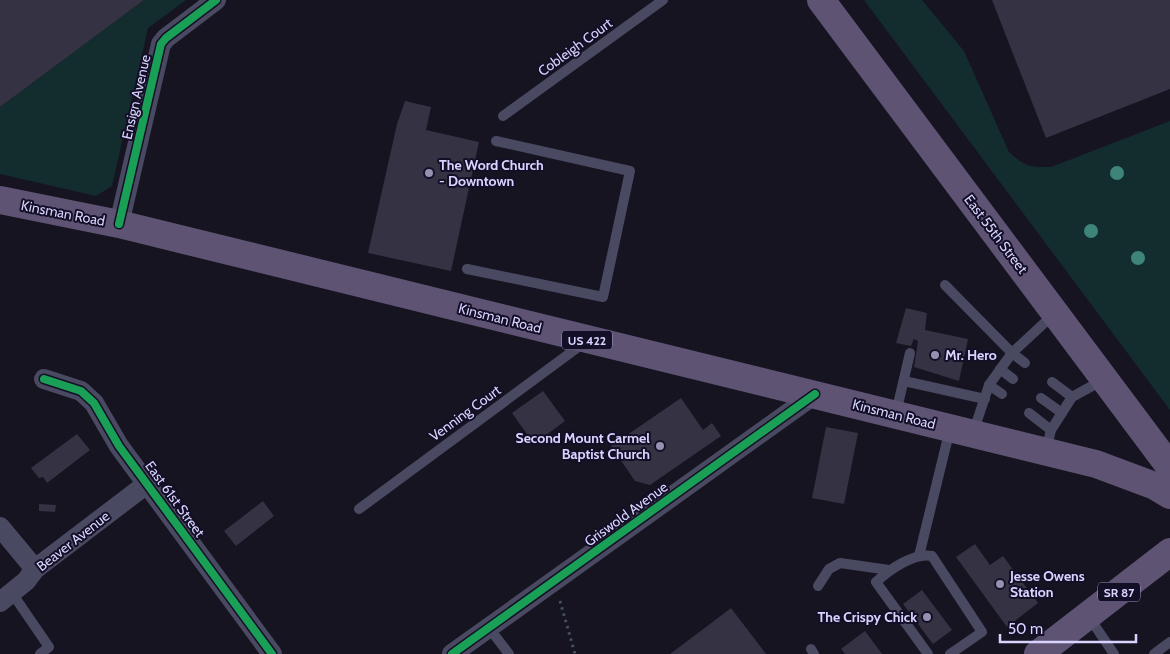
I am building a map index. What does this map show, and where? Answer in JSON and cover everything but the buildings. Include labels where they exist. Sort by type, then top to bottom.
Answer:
[{"type":"main road","name":"East 55th Street","points":[[821,0],[1170,467]]},
{"type":"main road","name":"Kinsman Road","points":[[0,200],[119,224],[962,431],[1048,441],[1104,467],[1155,486],[1170,495]]},
{"type":"main road","name":"SR 87","points":[[1038,654],[1170,552]]},
{"type":"street","name":"Ensign Avenue","points":[[119,224],[162,44],[166,38],[216,0]]},
{"type":"street","name":"East 61st Street","points":[[44,379],[82,391],[94,403],[120,446],[272,654]]},
{"type":"street","name":"Griswold Avenue","points":[[452,654],[815,394]]},
{"type":"street","name":"Beaver Avenue","points":[[6,598],[26,581],[35,569],[148,483]]},
{"type":"street","points":[[0,526],[35,569]]},
{"type":"lane","name":"Cobleigh Court","points":[[503,116],[663,0]]},
{"type":"lane","points":[[467,269],[603,296],[630,171],[496,141]]},
{"type":"lane","points":[[945,285],[1012,353],[1025,362]]},
{"type":"lane","points":[[919,556],[962,431],[985,399],[989,386],[1012,353],[1055,313]]},
{"type":"lane","name":"Venning Court","points":[[358,509],[588,340]]},
{"type":"lane","points":[[896,415],[910,353]]},
{"type":"lane","points":[[1000,369],[1013,379]]},
{"type":"lane","points":[[1029,413],[1048,441],[1072,397],[1104,379]]},
{"type":"lane","points":[[904,380],[985,399]]},
{"type":"lane","points":[[1052,382],[1072,397]]},
{"type":"lane","points":[[989,386],[1002,394]]},
{"type":"lane","points":[[1041,398],[1062,413]]},
{"type":"lane","points":[[928,654],[876,582],[889,570],[919,556],[932,556],[982,632],[950,654]]},
{"type":"lane","points":[[818,586],[829,569],[840,563],[889,570]]},
{"type":"lane","points":[[6,598],[50,647],[40,654]]},
{"type":"lane","points":[[1088,616],[1114,654]]},
{"type":"lane","points":[[489,628],[509,654]]},
{"type":"lane","points":[[1154,654],[1170,642]]},
{"type":"path","points":[[560,601],[575,654]]},
{"type":"green space","points":[[144,0],[186,0],[148,28],[112,186],[96,196],[0,174],[0,107]]},
{"type":"green space","points":[[864,0],[922,0],[964,51],[1009,152],[1028,165],[1051,167],[1170,121],[1170,410]]},
{"type":"cycle path","points":[[119,224],[161,44],[166,38],[216,0]]},
{"type":"cycle path","points":[[44,379],[81,391],[94,403],[119,446],[272,654]]},
{"type":"cycle path","points":[[452,654],[815,394]]},
{"type":"place","name":"The Word Church - Downtown","points":[[429,173]]},
{"type":"place","name":"Mr. Hero","points":[[935,355]]},
{"type":"place","name":"Second Mount Carmel Baptist Church","points":[[660,446]]},
{"type":"place","name":"Jesse Owens Station","points":[[1000,584]]},
{"type":"place","name":"The Crispy Chick","points":[[927,617]]}]
